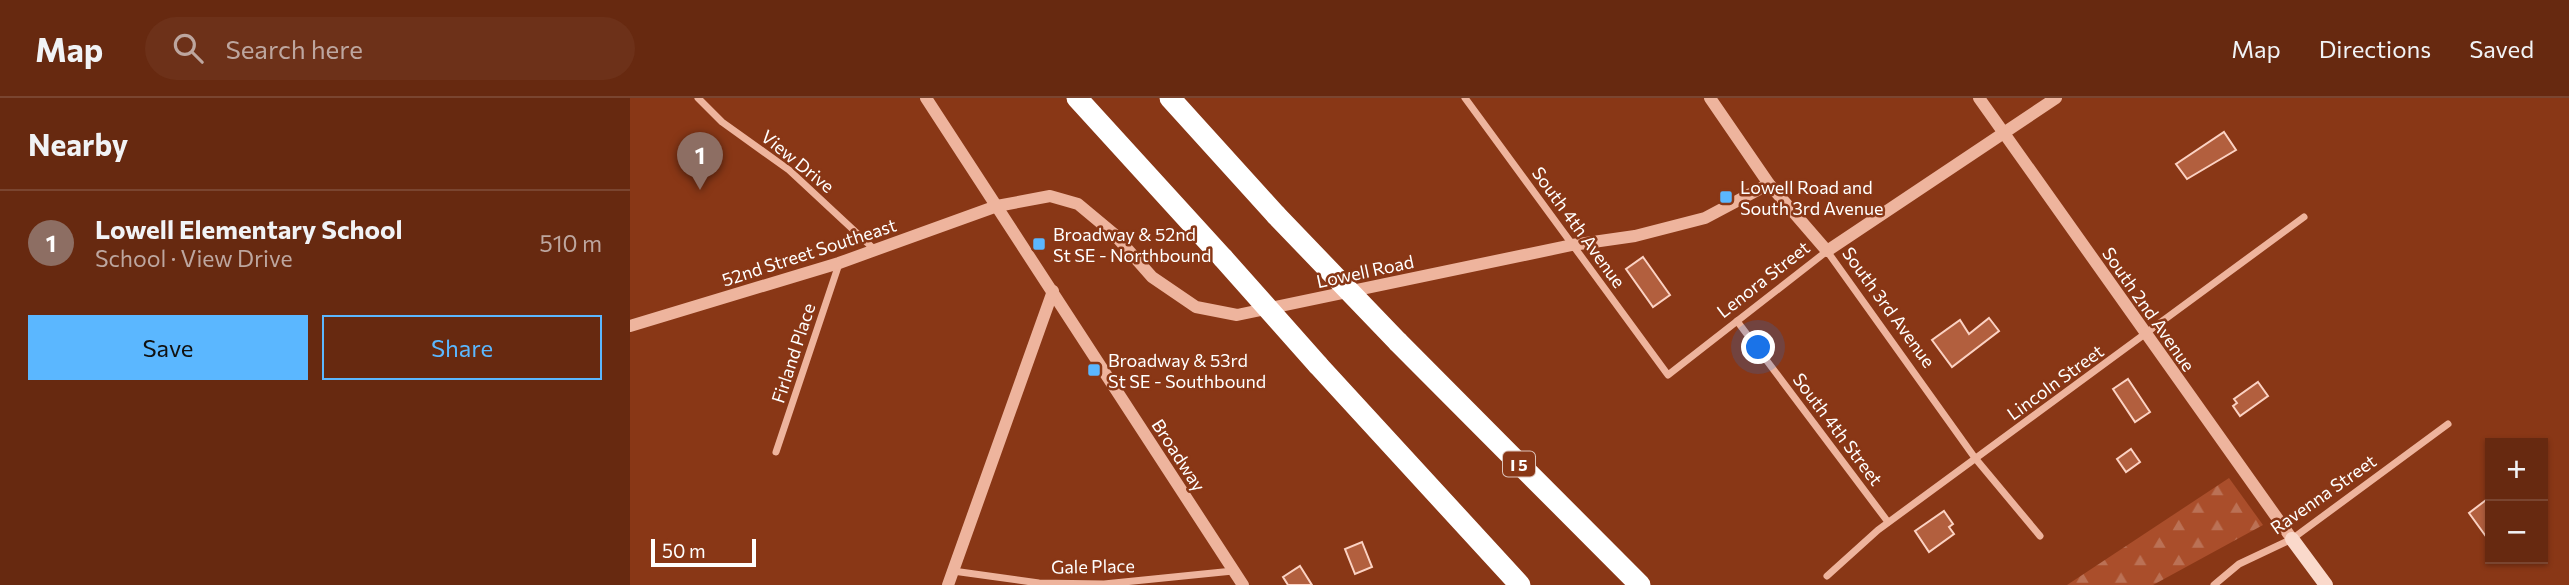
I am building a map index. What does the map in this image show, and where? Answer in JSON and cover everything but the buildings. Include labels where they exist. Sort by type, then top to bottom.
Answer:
[{"type":"highway","points":[[1077,98],[1520,585]]},
{"type":"highway","name":"I 5","points":[[1170,98],[1276,215],[1398,342],[1640,585]]},
{"type":"main road","points":[[2292,539],[2326,585]]},
{"type":"street","name":"View Drive","points":[[698,98],[722,122],[789,170],[875,250]]},
{"type":"street","name":"Broadway","points":[[926,98],[1243,585]]},
{"type":"street","name":"South 4th Avenue","points":[[1465,98],[1668,375]]},
{"type":"street","name":"South 3rd Avenue","points":[[1710,98],[1769,184],[1827,251],[1975,458],[2040,536]]},
{"type":"street","name":"South 2nd Avenue","points":[[1979,98],[2292,539]]},
{"type":"street","name":"Lenora Street","points":[[1668,375],[1827,251],[2056,98]]},
{"type":"street","name":"Lowell Road","points":[[997,206],[1050,196],[1079,204],[1114,234],[1152,277],[1196,307],[1237,315],[1572,245],[1635,236],[1705,218],[1769,184]]},
{"type":"street","name":"52nd Street Southeast","points":[[630,326],[839,263],[997,206]]},
{"type":"street","name":"Lincoln Street","points":[[1827,576],[1888,522],[2146,336],[2304,217]]},
{"type":"street","name":"Firland Place","points":[[776,452],[839,263]]},
{"type":"street","points":[[948,585],[1053,291]]},
{"type":"street","name":"South 4th Street","points":[[1737,321],[1888,522]]},
{"type":"street","name":"Ravenna Street","points":[[2214,585],[2239,564],[2292,539],[2448,424]]},
{"type":"street","name":"Gale Place","points":[[953,571],[1039,583],[1104,584],[1233,571]]},
{"type":"green space","points":[[2229,478],[2263,525],[2153,585],[2067,585]]},
{"type":"place","name":"Lowell Elementary School","points":[[700,190]]},
{"type":"place","name":"Lowell Road and South 3rd Avenue","points":[[1726,197]]},
{"type":"place","name":"Broadway & 52nd St SE - Northbound","points":[[1039,244]]},
{"type":"place","name":"Broadway & 53rd St SE - Southbound","points":[[1094,370]]}]
